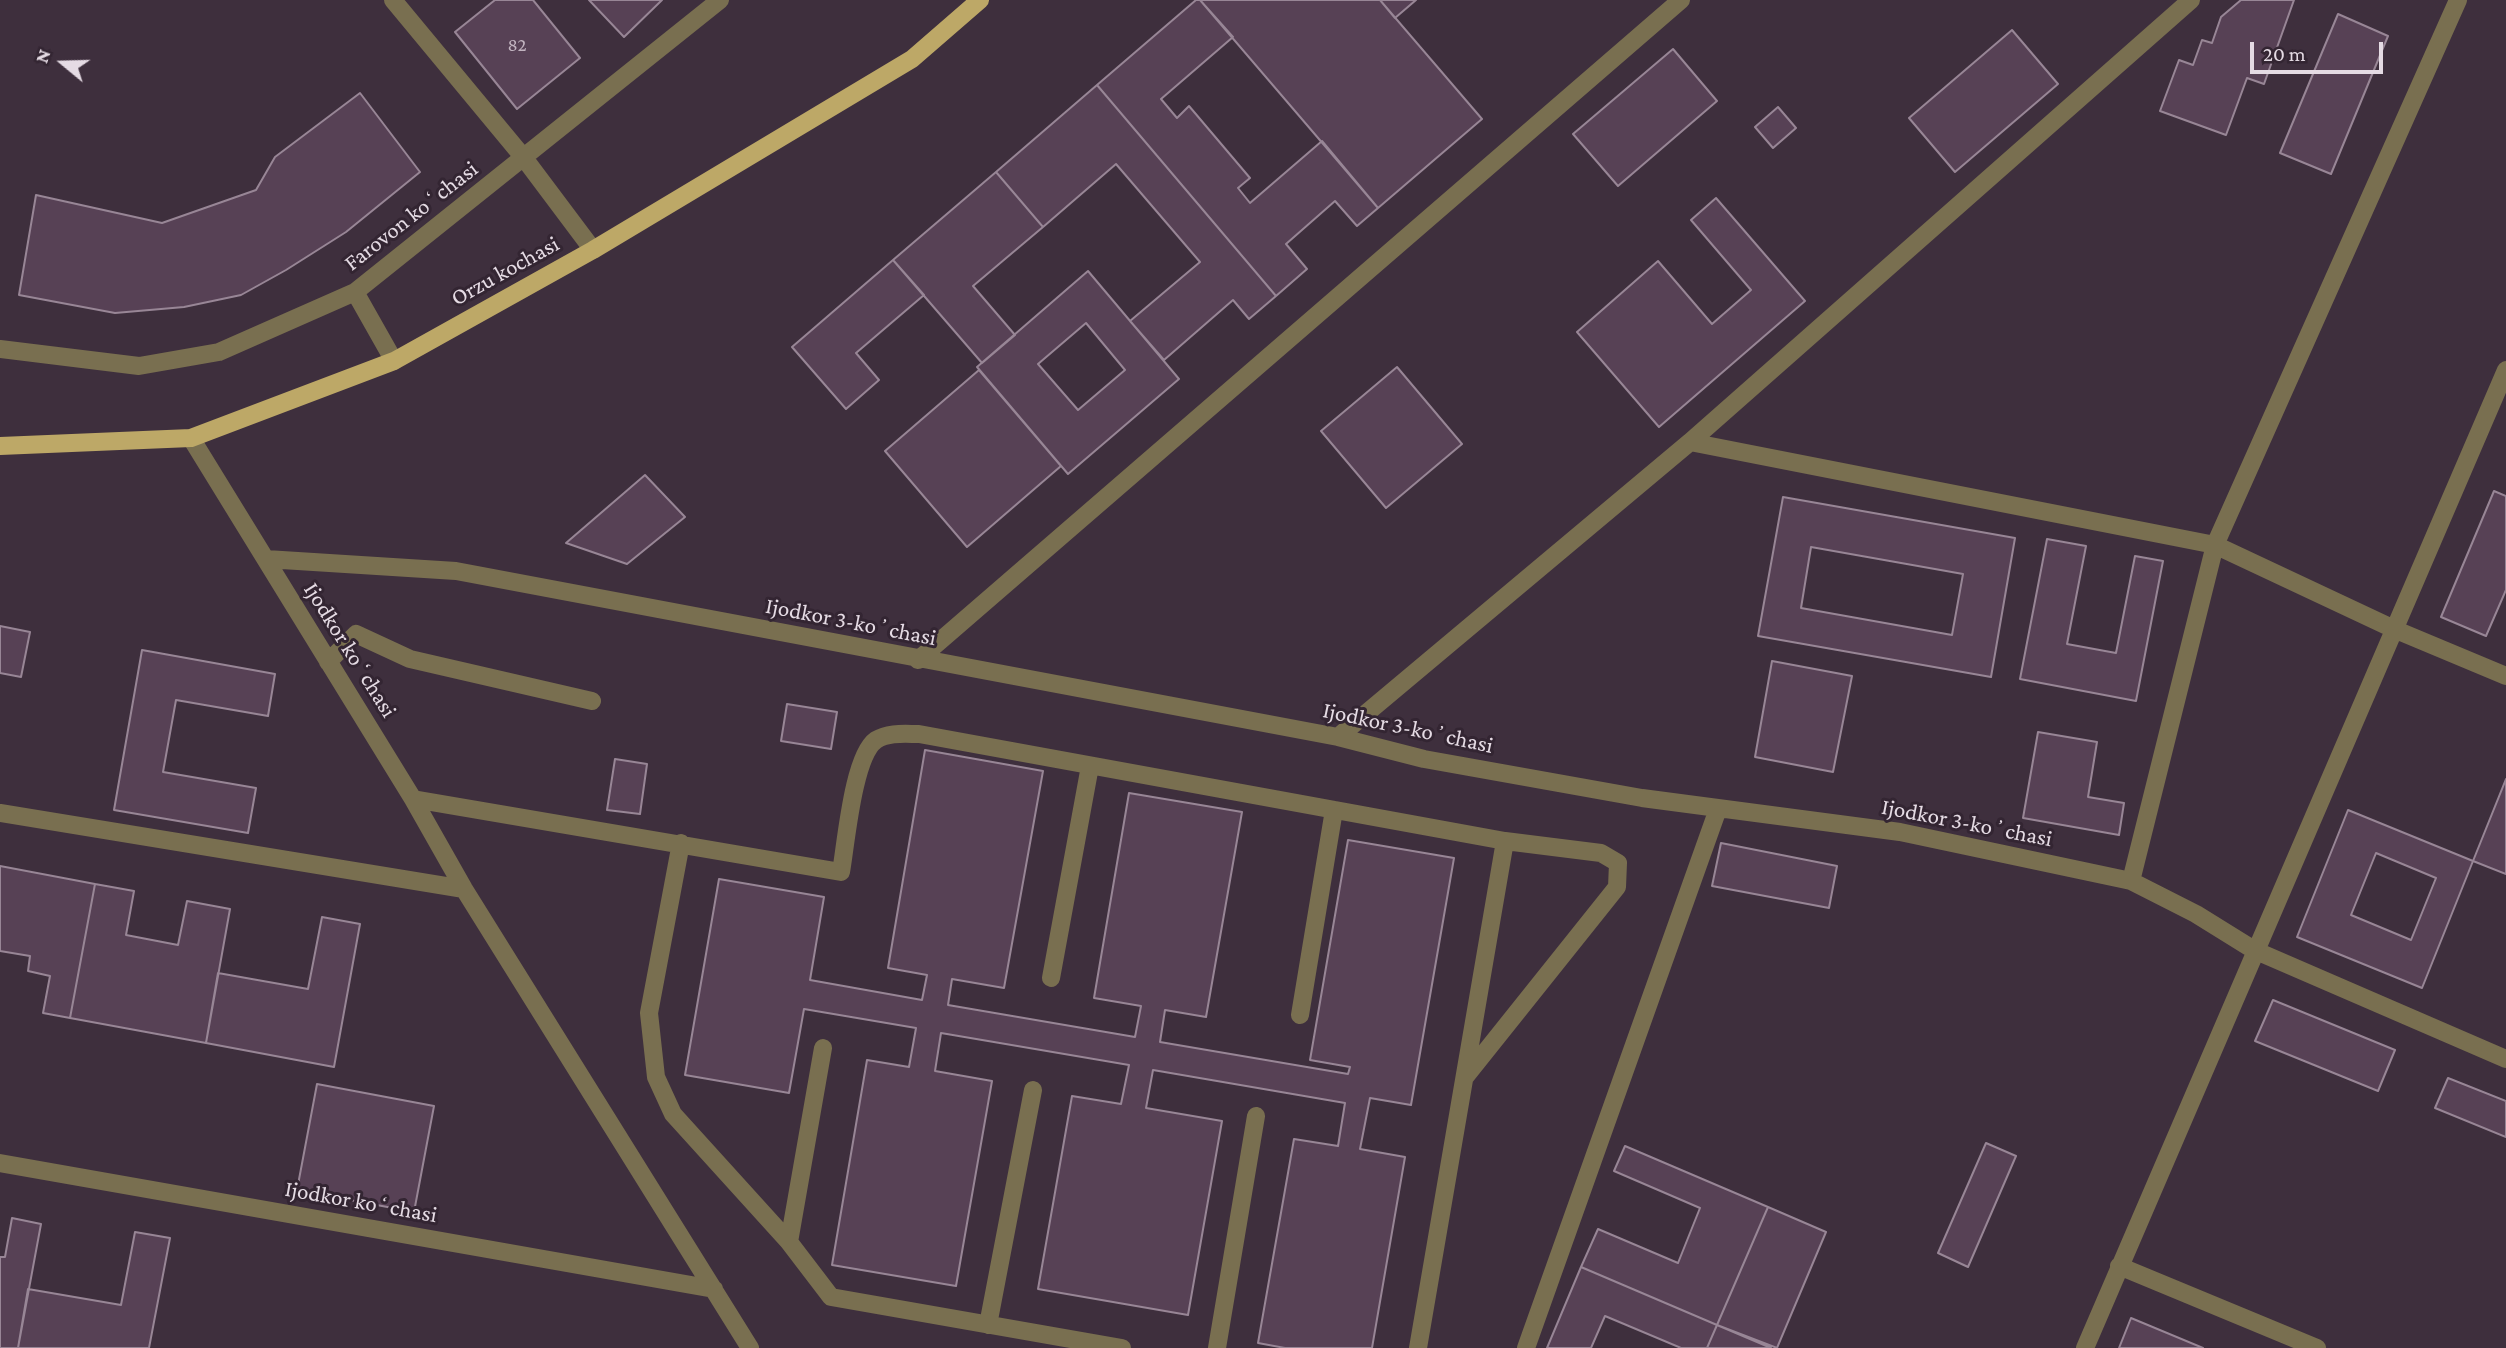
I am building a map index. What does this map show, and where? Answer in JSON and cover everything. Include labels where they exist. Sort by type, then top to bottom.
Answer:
[{"type":"main road","name":"Orzu kochasi","points":[[0,446],[191,438],[394,361],[593,250],[912,59],[980,0]]},
{"type":"street","points":[[393,0],[524,158],[593,250]]},
{"type":"street","name":"Farovon koʻchasi","points":[[0,349],[139,366],[219,352],[355,292],[720,0]]},
{"type":"street","points":[[918,660],[1681,0]]},
{"type":"street","points":[[1338,737],[1690,442],[2191,0]]},
{"type":"street","points":[[2131,881],[2215,545],[2458,0]]},
{"type":"street","points":[[355,292],[394,361]]},
{"type":"street","points":[[2085,1348],[2254,950],[2396,630],[2506,370]]},
{"type":"street","name":"Ijodkor koʻchasi","points":[[191,438],[413,799],[464,889],[750,1348]]},
{"type":"street","points":[[1690,442],[2215,545],[2396,630],[2506,676]]},
{"type":"street","name":"Ijodkor 3-koʼchasi","points":[[266,559],[456,572],[1338,737],[1424,759],[1718,809],[1900,832],[2131,881],[2196,914],[2254,950],[2506,1059]]},
{"type":"street","points":[[328,662],[356,634],[410,659],[592,701]]},
{"type":"street","points":[[413,799],[841,872],[859,772],[866,753],[876,741],[895,733],[919,734],[1505,841],[1601,853],[1618,863],[1616,887],[1464,1079]]},
{"type":"street","points":[[1051,978],[1090,766]]},
{"type":"street","points":[[1526,1348],[1718,809]]},
{"type":"street","points":[[1300,1015],[1334,810]]},
{"type":"street","points":[[0,813],[464,889]]},
{"type":"street","points":[[1418,1348],[1505,841]]},
{"type":"street","points":[[681,843],[649,1013],[656,1077],[673,1114],[789,1242],[831,1297],[1122,1348]]},
{"type":"street","points":[[789,1242],[823,1048]]},
{"type":"street","points":[[988,1325],[1032,1090]]},
{"type":"street","points":[[1217,1348],[1256,1116]]},
{"type":"street","name":"Ijodkor koʻchasi","points":[[0,1163],[714,1289]]},
{"type":"street","points":[[2119,1266],[2317,1348]]},
{"type":"building","points":[[495,0],[533,0],[580,58],[517,109],[455,32]]},
{"type":"building","points":[[589,0],[662,0],[624,37]]},
{"type":"building","points":[[1196,0],[1200,0],[1233,37],[1161,99],[1177,118],[1189,106],[1250,178],[1238,188],[1250,203],[1322,141],[1378,208],[1357,226],[1335,201],[1286,244],[1307,269],[1276,296],[1097,85]]},
{"type":"building","points":[[1200,0],[1380,0],[1482,119],[1378,208]]},
{"type":"building","points":[[1380,0],[1416,0],[1395,18]]},
{"type":"building","points":[[2241,0],[2294,0],[2264,84],[2247,78],[2226,135],[2160,111],[2179,60],[2193,65],[2202,40],[2212,43],[2221,17]]},
{"type":"building","points":[[2338,14],[2388,36],[2331,174],[2280,153]]},
{"type":"building","points":[[2012,30],[2058,84],[1955,172],[1909,118]]},
{"type":"building","points":[[1673,49],[1717,101],[1618,186],[1573,134]]},
{"type":"building","points":[[1097,85],[1276,296],[1249,319],[1233,300],[1164,360],[1130,321],[1200,262],[1116,164],[1043,227],[996,172]]},
{"type":"building","points":[[360,93],[420,172],[346,232],[286,270],[241,295],[184,307],[115,313],[19,295],[36,195],[162,223],[256,190],[275,157]]},
{"type":"building","points":[[1778,107],[1796,128],[1773,148],[1755,127]]},
{"type":"building","points":[[996,172],[1043,227],[973,286],[1015,335],[982,363],[893,260]]},
{"type":"building","points":[[1716,198],[1805,301],[1659,427],[1577,332],[1658,261],[1712,324],[1751,290],[1691,220]]},
{"type":"building","points":[[893,260],[924,295],[856,353],[879,380],[846,409],[792,347]]},
{"type":"building","points":[[1088,271],[1179,379],[1068,474],[977,367]],"holes":[[[1086,323],[1125,370],[1078,410],[1038,364]]]},
{"type":"building","points":[[1397,367],[1462,444],[1386,508],[1321,431]]},
{"type":"building","points":[[979,370],[1061,466],[967,547],[885,451]]},
{"type":"building","points":[[645,475],[685,517],[627,564],[566,543]]},
{"type":"building","points":[[2494,491],[2506,496],[2506,590],[2486,636],[2441,617]]},
{"type":"building","points":[[1783,497],[2015,538],[1991,677],[1758,636]],"holes":[[[1811,547],[1963,574],[1952,635],[1801,608]]]},
{"type":"building","points":[[2047,539],[2086,546],[2067,644],[2116,653],[2135,556],[2163,561],[2136,701],[2020,679]]},
{"type":"building","points":[[0,626],[30,632],[21,677],[0,673]]},
{"type":"building","points":[[142,650],[275,674],[268,716],[176,700],[163,772],[256,788],[248,833],[114,810]]},
{"type":"building","points":[[1772,661],[1852,676],[1833,772],[1755,757]]},
{"type":"building","points":[[787,704],[837,712],[831,749],[781,741]]},
{"type":"building","points":[[2038,732],[2097,742],[2088,797],[2124,803],[2119,835],[2023,818]]},
{"type":"building","points":[[925,750],[1043,771],[1004,988],[952,979],[948,1005],[1135,1037],[1141,1006],[1094,998],[1129,793],[1242,812],[1206,1017],[1165,1010],[1160,1042],[1348,1074],[1350,1067],[1310,1060],[1348,840],[1454,858],[1411,1105],[1370,1098],[1360,1149],[1405,1157],[1372,1348],[1285,1348],[1258,1343],[1294,1139],[1338,1146],[1345,1103],[1153,1070],[1146,1108],[1222,1121],[1188,1315],[1038,1289],[1072,1096],[1121,1104],[1129,1065],[941,1033],[935,1071],[992,1081],[956,1286],[832,1265],[867,1060],[909,1067],[916,1028],[804,1009],[789,1093],[685,1075],[719,879],[824,897],[810,980],[922,1000],[927,975],[888,968]]},
{"type":"building","points":[[615,759],[647,764],[640,814],[607,810]]},
{"type":"building","points":[[2506,779],[2506,874],[2473,861]]},
{"type":"building","points":[[2348,810],[2473,861],[2422,988],[2297,937]],"holes":[[[2376,853],[2436,878],[2411,940],[2351,915]]]},
{"type":"building","points":[[1721,843],[1837,866],[1829,908],[1712,886]]},
{"type":"building","points":[[0,866],[95,884],[70,1018],[43,1013],[50,976],[28,971],[30,956],[0,951]]},
{"type":"building","points":[[95,884],[134,891],[126,935],[178,945],[187,901],[230,909],[206,1043],[70,1018]]},
{"type":"building","points":[[322,917],[360,924],[334,1067],[206,1043],[218,973],[308,989]]},
{"type":"building","points":[[2273,1000],[2395,1050],[2378,1091],[2255,1041]]},
{"type":"building","points":[[2448,1078],[2506,1101],[2506,1137],[2435,1108]]},
{"type":"building","points":[[317,1084],[434,1106],[414,1212],[297,1190]]},
{"type":"building","points":[[1986,1143],[2016,1156],[1968,1267],[1938,1253]]},
{"type":"building","points":[[1625,1146],[1768,1207],[1717,1325],[1581,1267],[1598,1229],[1678,1263],[1700,1208],[1614,1171]]},
{"type":"building","points":[[1768,1207],[1826,1232],[1777,1348],[1717,1325]]},
{"type":"building","points":[[12,1218],[41,1224],[18,1348],[0,1348],[0,1257],[5,1257]]},
{"type":"building","points":[[135,1232],[170,1238],[149,1348],[18,1348],[28,1289],[121,1305]]},
{"type":"building","points":[[1581,1267],[1717,1325],[1707,1348],[1681,1348],[1605,1316],[1591,1348],[1547,1348]]},
{"type":"building","points":[[2131,1318],[2203,1348],[2119,1348]]},
{"type":"building","points":[[1717,1325],[1771,1348],[1707,1348]]}]
